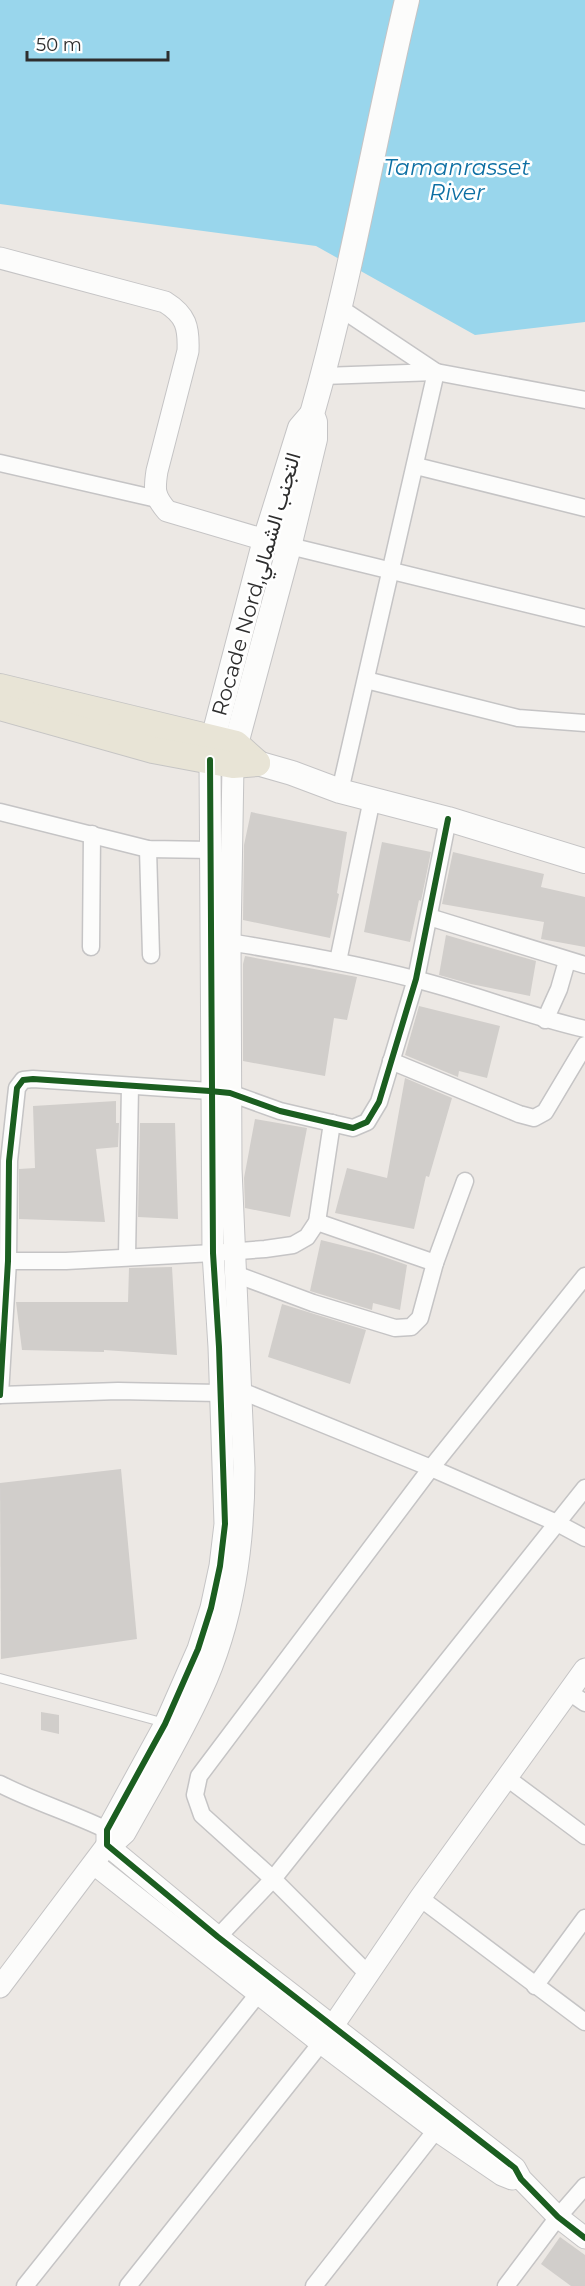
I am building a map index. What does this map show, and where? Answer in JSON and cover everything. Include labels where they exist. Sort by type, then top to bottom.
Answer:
[{"type":"main road","name":"Rocade Nord,التجنب الشمالي","points":[[230,754],[266,540],[300,428],[312,414],[323,376],[407,0]]},
{"type":"main road","name":"Rocade Nord,التجنب الشمالي","points":[[230,754],[289,547],[315,439],[316,430],[312,414]]},
{"type":"main road","points":[[0,687],[169,729],[230,754],[340,791],[584,855]]},
{"type":"main road","points":[[0,707],[153,750],[230,754]]},
{"type":"street","points":[[0,258],[165,302],[180,311],[189,333],[188,351],[154,486],[157,499],[167,511],[289,547],[585,618]]},
{"type":"street","points":[[340,308],[436,372]]},
{"type":"street","points":[[340,791],[436,372]]},
{"type":"street","points":[[323,376],[436,372],[585,400]]},
{"type":"street","points":[[0,463],[157,499]]},
{"type":"street","points":[[416,466],[585,507]]},
{"type":"street","points":[[366,680],[518,718],[585,723]]},
{"type":"street","points":[[0,1784],[27,1798],[77,1815],[114,1844],[125,1833],[173,1728],[211,1608],[220,1566],[225,1524],[228,1346],[235,1274],[220,1092],[212,850],[230,754]]},
{"type":"street","points":[[228,1346],[213,1252],[230,942],[230,754]]},
{"type":"street","points":[[338,961],[372,799]]},
{"type":"street","points":[[0,812],[148,849],[212,850]]},
{"type":"street","points":[[448,819],[416,979],[379,1102],[367,1122],[353,1128],[280,1111],[220,1092],[33,1079],[24,1080],[17,1088],[9,1161],[8,1261],[0,1395],[118,1391],[229,1391],[431,1468],[557,1523],[585,1538]]},
{"type":"street","points":[[92,834],[92,947]]},
{"type":"street","points":[[148,849],[151,955]]},
{"type":"street","points":[[429,917],[585,965]]},
{"type":"street","points":[[230,942],[338,961],[416,979],[545,1020],[585,1029]]},
{"type":"street","points":[[545,1020],[559,989],[567,961]]},
{"type":"street","points":[[391,1061],[519,1114],[534,1118],[545,1112],[585,1045]]},
{"type":"street","points":[[127,1256],[130,1086]]},
{"type":"street","points":[[8,1261],[66,1261],[265,1250],[293,1245],[307,1237],[317,1222],[332,1123]]},
{"type":"street","points":[[235,1274],[313,1303],[395,1328],[411,1327],[420,1318],[435,1263],[465,1181]]},
{"type":"street","points":[[317,1222],[435,1263]]},
{"type":"street","points":[[368,1974],[273,1879],[201,1815],[195,1795],[199,1776],[431,1468],[585,1276]]},
{"type":"street","points":[[218,1937],[273,1879],[585,1488]]},
{"type":"street","points":[[128,2286],[326,2035],[420,1898],[507,1778],[577,1697],[585,1669]]},
{"type":"street","points":[[507,1778],[585,1836]]},
{"type":"street","points":[[0,1986],[94,1864],[107,1838]]},
{"type":"street","points":[[107,1838],[326,2035],[436,2130],[508,2179],[521,2179]]},
{"type":"street","points":[[94,1864],[258,1994],[326,2035],[515,2168],[521,2179],[558,2217],[585,2238]]},
{"type":"street","points":[[420,1898],[585,2022]]},
{"type":"street","points":[[535,1986],[585,1918]]},
{"type":"street","points":[[25,2286],[258,1994]]},
{"type":"street","points":[[314,2286],[436,2130]]},
{"type":"street","points":[[506,2286],[558,2217],[585,2186]]},
{"type":"lane","points":[[0,1678],[173,1728]]},
{"type":"water","name":"Tamanrasset River","points":[[0,0],[585,0],[585,322],[475,335],[316,246],[0,204]]},
{"type":"building","points":[[251,812],[347,832],[337,893],[339,894],[330,938],[243,920],[244,845]]},
{"type":"building","points":[[382,842],[431,852],[410,942],[364,932]]},
{"type":"building","points":[[453,852],[544,874],[541,887],[585,897],[585,947],[541,939],[544,922],[442,904]]},
{"type":"building","points":[[446,935],[536,961],[530,996],[439,975]]},
{"type":"building","points":[[245,956],[357,977],[347,1020],[334,1018],[325,1076],[243,1061],[243,964]]},
{"type":"building","points":[[419,1006],[500,1026],[487,1078],[459,1071],[458,1077],[405,1055]]},
{"type":"building","points":[[405,1078],[452,1098],[429,1177],[426,1176],[414,1229],[335,1213],[347,1168],[387,1178]]},
{"type":"building","points":[[116,1101],[116,1123],[119,1123],[118,1147],[96,1149],[105,1222],[19,1219],[19,1169],[35,1168],[33,1106]]},
{"type":"building","points":[[255,1119],[307,1128],[290,1217],[245,1208],[244,1178]]},
{"type":"building","points":[[140,1123],[175,1123],[178,1219],[138,1217]]},
{"type":"building","points":[[321,1240],[373,1253],[407,1265],[400,1310],[373,1303],[372,1310],[310,1291]]},
{"type":"building","points":[[172,1267],[177,1355],[104,1350],[104,1352],[22,1350],[16,1302],[128,1302],[129,1268]]},
{"type":"building","points":[[282,1304],[366,1330],[350,1384],[268,1357]]},
{"type":"building","points":[[121,1469],[137,1639],[1,1659],[0,1483]]},
{"type":"building","points":[[41,1712],[59,1715],[59,1734],[41,1730]]},
{"type":"building","points":[[560,2237],[585,2255],[585,2286],[571,2286],[541,2264]]},
{"type":"cycle path","points":[[210,760],[213,1253],[219,1347],[225,1524],[220,1566],[211,1608],[198,1649],[165,1724],[107,1830],[107,1845],[218,1937],[515,2168],[521,2179],[558,2217],[585,2238]]},
{"type":"cycle path","points":[[0,1395],[8,1261],[9,1161],[17,1088],[23,1080],[230,1093],[280,1111],[353,1128],[367,1122],[379,1102],[416,979],[448,819]]}]
